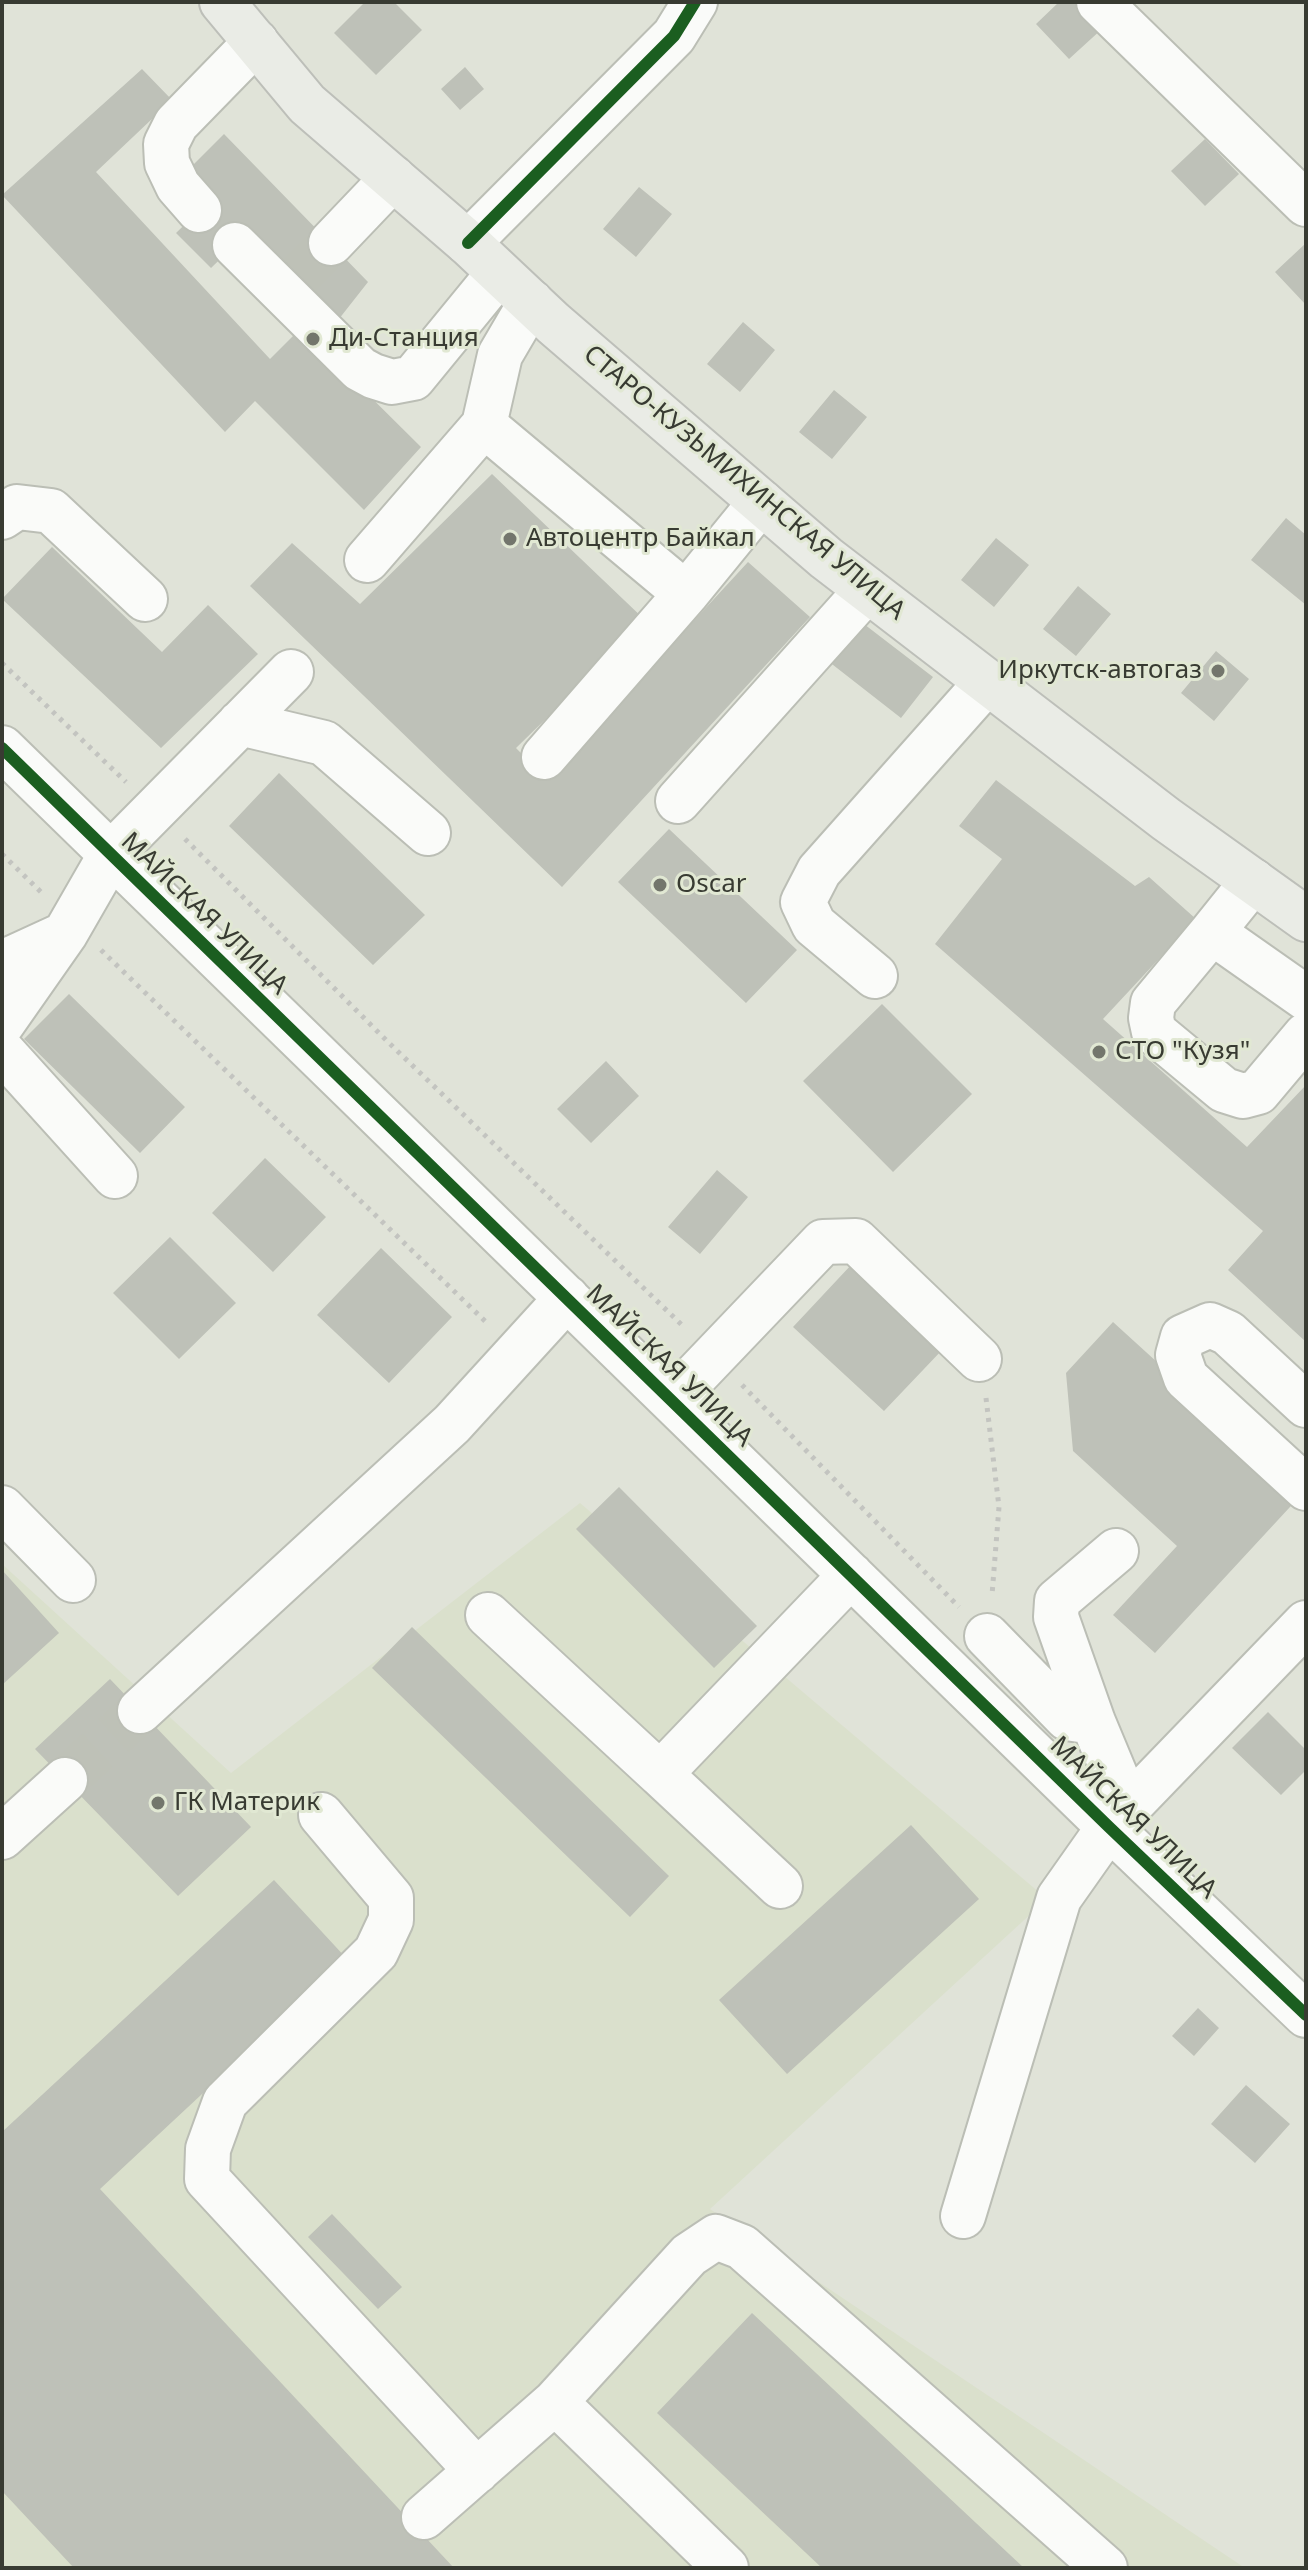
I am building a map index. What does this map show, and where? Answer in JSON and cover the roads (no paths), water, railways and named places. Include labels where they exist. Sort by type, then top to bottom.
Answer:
[{"type":"main road","name":"СТАРО-КУЗЬМИХИНСКАЯ УЛИЦА","points":[[222,2],[307,104],[761,502],[867,590],[1166,819],[1306,919]]},
{"type":"street","points":[[468,243],[674,36],[695,2]]},
{"type":"street","points":[[1099,2],[1306,204]]},
{"type":"street","points":[[199,210],[172,175],[167,163],[166,144],[176,124],[256,42]]},
{"type":"street","points":[[331,243],[393,178]]},
{"type":"street","points":[[235,245],[288,288],[360,369],[392,382],[413,378],[499,273]]},
{"type":"street","points":[[367,560],[484,425],[500,355],[531,302]]},
{"type":"street","points":[[484,425],[686,594]]},
{"type":"street","points":[[544,757],[686,594],[761,502]]},
{"type":"street","points":[[2,517],[17,507],[51,511],[145,599]]},
{"type":"street","points":[[678,801],[867,590]]},
{"type":"street","points":[[2,1024],[69,928],[111,854],[291,672]]},
{"type":"street","points":[[875,976],[814,925],[803,902],[819,871],[987,682]]},
{"type":"street","points":[[240,723],[324,743],[428,833]]},
{"type":"street","name":"МАЙСКАЯ УЛИЦА","points":[[2,748],[851,1575],[1118,1817],[1306,2015]]},
{"type":"street","points":[[1253,881],[1153,1003],[1151,1018],[1154,1032],[1224,1090],[1243,1096],[1258,1092],[1306,1035]]},
{"type":"street","points":[[2,963],[69,928]]},
{"type":"street","points":[[1212,932],[1306,998]]},
{"type":"street","points":[[2,1051],[115,1176]]},
{"type":"street","points":[[672,1400],[823,1242],[856,1241],[979,1359]]},
{"type":"street","points":[[140,1711],[452,1424],[567,1298]]},
{"type":"street","points":[[1306,1405],[1228,1333],[1210,1325],[1183,1337],[1178,1355],[1186,1378],[1306,1488]]},
{"type":"street","points":[[2,1508],[73,1580]]},
{"type":"street","points":[[963,2216],[1059,1898],[1118,1817],[1093,1722],[1056,1617],[1057,1601],[1116,1551]]},
{"type":"street","points":[[660,1774],[851,1575]]},
{"type":"street","points":[[488,1615],[780,1886]]},
{"type":"street","name":"МАЙСКАЯ УЛИЦА","points":[[1118,1817],[1306,1623]]},
{"type":"street","points":[[987,1636],[1067,1718],[1093,1722]]},
{"type":"street","points":[[2,1837],[65,1780]]},
{"type":"street","points":[[321,1815],[391,1898],[391,1920],[376,1952],[225,2102],[208,2149],[207,2179],[477,2471]]},
{"type":"street","points":[[424,2517],[555,2402],[689,2255],[716,2237],[742,2247],[1105,2568]]},
{"type":"street","points":[[555,2402],[726,2568]]},
{"type":"tunnel","points":[[292,283],[331,243]]},
{"type":"tunnel","points":[[65,1780],[140,1711]]},
{"type":"place","name":"Ди-Станция","points":[[313,339]]},
{"type":"place","name":"Автоцентр Байкал","points":[[510,539]]},
{"type":"place","name":"Иркутск-автогаз","points":[[1218,671]]},
{"type":"place","name":"Oscar","points":[[660,885]]},
{"type":"place","name":"СТО \"Кузя\"","points":[[1099,1052]]},
{"type":"place","name":"ГК Материк","points":[[158,1803]]}]
